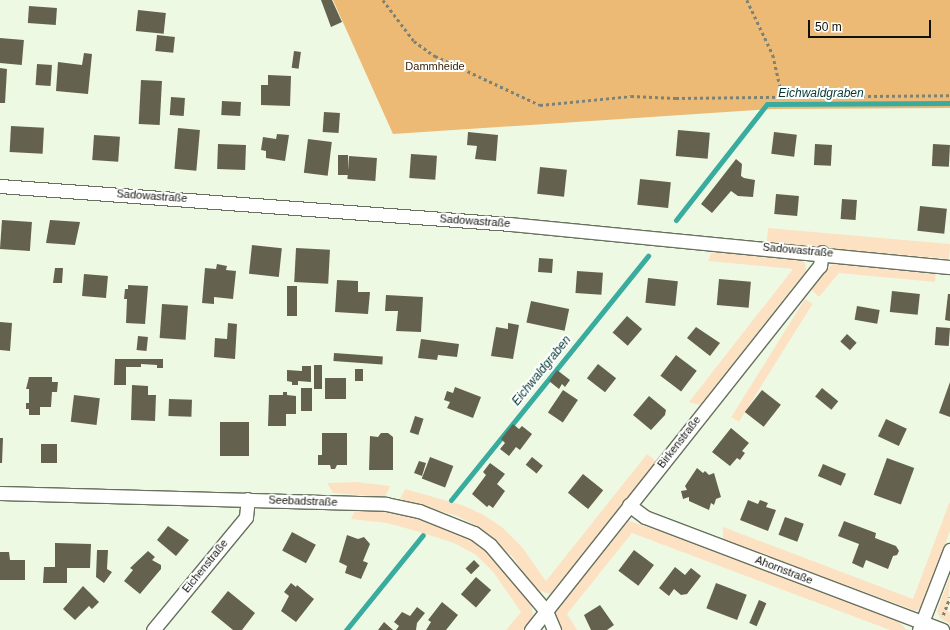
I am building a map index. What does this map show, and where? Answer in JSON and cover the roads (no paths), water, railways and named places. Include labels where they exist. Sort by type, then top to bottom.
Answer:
[{"type":"street","name":"Sadowastraße","points":[[0,186],[510,224],[822,252],[950,267]]},
{"type":"street","name":"Birkenstraße","points":[[531,630],[820,266],[822,252]]},
{"type":"street","name":"Seebadstraße","points":[[0,493],[386,504],[449,522],[474,533],[490,545],[546,612],[554,630]]},
{"type":"street","name":"Eichenstraße","points":[[153,630],[246,517],[248,499]]},
{"type":"street","name":"Ahornstraße","points":[[629,505],[644,517],[921,626],[940,629]]},
{"type":"street","points":[[921,626],[950,550]]},
{"type":"waterway","name":"Eichwaldgraben","points":[[676,220],[767,104],[950,103]]},
{"type":"waterway","name":"Eichwaldgraben","points":[[451,500],[648,256]]},
{"type":"waterway","name":"Eichwaldgraben","points":[[346,630],[423,535]]},
{"type":"park label","name":"Dammheide","points":[[435,66]]}]
